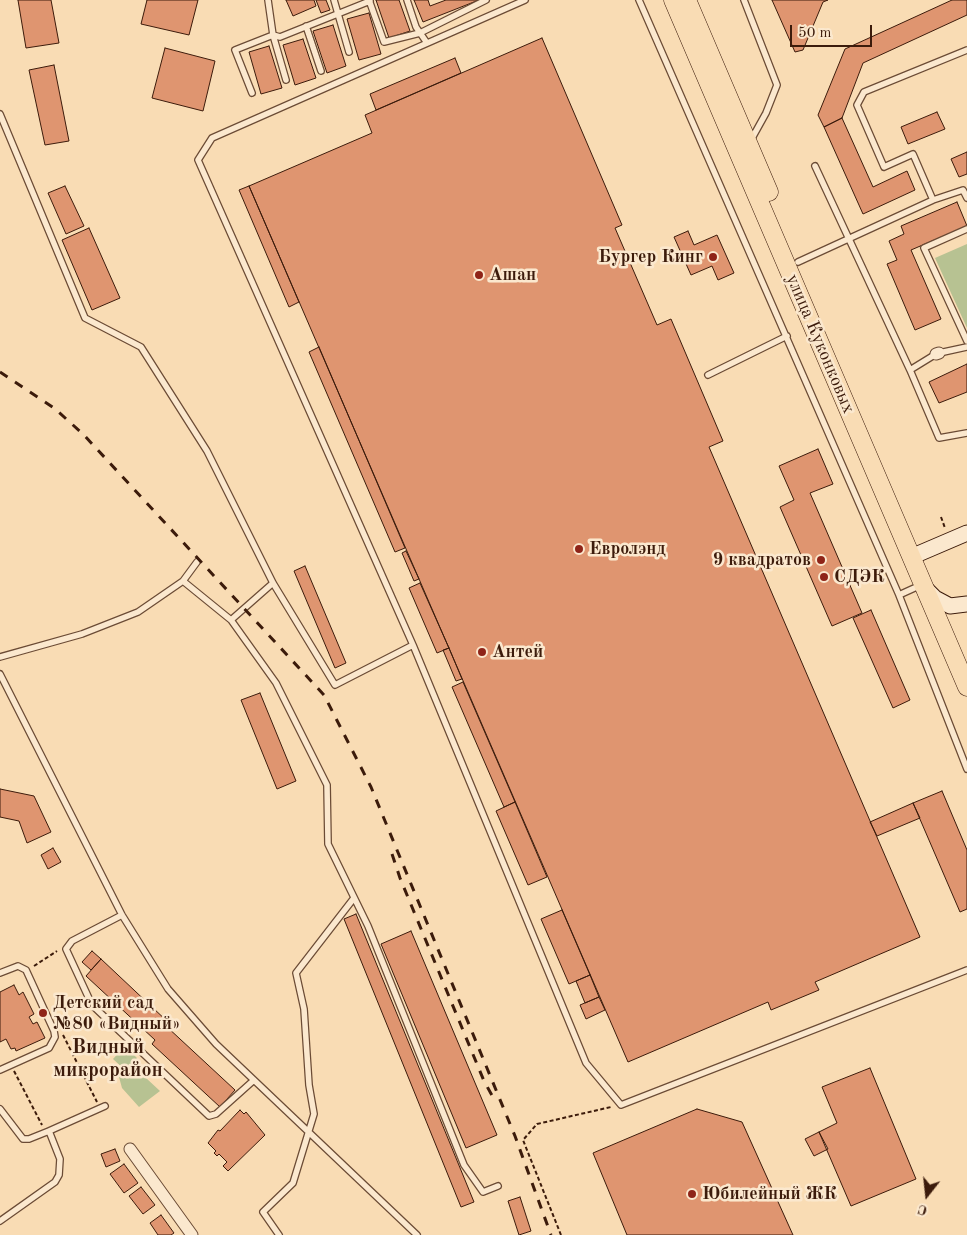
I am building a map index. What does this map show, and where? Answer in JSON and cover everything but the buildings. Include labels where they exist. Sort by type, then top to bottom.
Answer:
[{"type":"main road","name":"улица Куконковых","points":[[674,0],[928,582],[967,687]]},
{"type":"main road","name":"улица Куконковых","points":[[687,0],[798,262],[916,555]]},
{"type":"main road","points":[[916,555],[967,533]]},
{"type":"main road","points":[[928,582],[945,609],[967,660]]},
{"type":"main road","points":[[945,609],[950,606],[967,604]]},
{"type":"main road","points":[[945,609],[967,609]]},
{"type":"street","points":[[130,1149],[192,1235]]},
{"type":"lane","points":[[268,0],[273,35],[286,80]]},
{"type":"lane","points":[[334,0],[349,52]]},
{"type":"lane","points":[[252,93],[235,50],[273,35],[280,37],[370,0],[384,42],[420,33],[486,0]]},
{"type":"lane","points":[[408,0],[420,33],[427,43]]},
{"type":"lane","points":[[525,0],[212,138],[198,160],[413,645],[586,1063],[620,1105],[967,970]]},
{"type":"lane","points":[[640,0],[899,595],[967,769]]},
{"type":"lane","points":[[744,0],[777,85],[766,113],[748,144]]},
{"type":"lane","points":[[306,26],[321,71]]},
{"type":"lane","points":[[933,200],[912,154],[884,167],[857,105],[864,92],[967,50]]},
{"type":"lane","points":[[0,114],[85,318],[141,347],[207,451],[273,583],[335,685],[413,645]]},
{"type":"lane","points":[[814,166],[940,438],[967,433]]},
{"type":"lane","points":[[798,262],[933,200],[963,190],[967,198]]},
{"type":"lane","points":[[967,228],[924,248],[967,341]]},
{"type":"lane","points":[[708,375],[787,336]]},
{"type":"lane","points":[[910,370],[938,354],[967,347]]},
{"type":"lane","points":[[0,657],[82,634],[138,612],[183,581],[197,562]]},
{"type":"lane","points":[[183,581],[231,620],[276,683],[327,785],[328,844],[368,926],[464,1165],[483,1192],[498,1186]]},
{"type":"lane","points":[[899,595],[928,582]]},
{"type":"lane","points":[[231,620],[273,583]]},
{"type":"lane","points":[[0,674],[122,916],[168,989],[216,1044],[417,1235]]},
{"type":"lane","points":[[279,1235],[263,1212],[293,1183],[314,1114],[309,1085],[304,1009],[296,973],[354,898]]},
{"type":"lane","points":[[122,916],[72,941],[66,949],[92,1005],[209,1116],[216,1114],[254,1080]]},
{"type":"lane","points":[[0,973],[18,966],[26,970],[55,1037],[49,1048],[0,1070]]},
{"type":"lane","points":[[0,1109],[23,1139],[29,1139],[103,1107]]},
{"type":"lane","points":[[0,1221],[55,1182],[59,1175],[60,1159],[47,1131]]},
{"type":"path","points":[[941,517],[947,532]]},
{"type":"path","points":[[26,970],[53,953]]},
{"type":"path","points":[[55,1037],[62,1033],[103,1107]]},
{"type":"path","points":[[11,1065],[47,1131]]},
{"type":"path","points":[[560,1235],[523,1140],[537,1124],[620,1105]]},
{"type":"green space","points":[[967,244],[967,328],[935,258]]},
{"type":"green space","points":[[125,1046],[137,1058],[132,1065],[160,1091],[139,1107],[122,1088],[119,1077],[125,1070],[113,1059]]},
{"type":"railway","points":[[0,372],[54,408],[83,434],[324,695],[371,787],[515,1136],[551,1235]]},
{"type":"railway","points":[[392,854],[400,878],[484,1081],[494,1099]]},
{"type":"place","name":"Бургер Кинг","points":[[713,257]]},
{"type":"place","name":"Ашан","points":[[479,275]]},
{"type":"place","name":"Евролэнд","points":[[579,549]]},
{"type":"place","name":"9 квадратов","points":[[821,560]]},
{"type":"place","name":"СДЭК","points":[[824,577]]},
{"type":"place","name":"Антей","points":[[482,652]]},
{"type":"place","name":"Детский сад №80 «Видный»","points":[[43,1013]]},
{"type":"place","name":"Юбилейный ЖК","points":[[692,1194]]},
{"type":"district","name":"Видный микрорайон","points":[[108,1060]]}]
